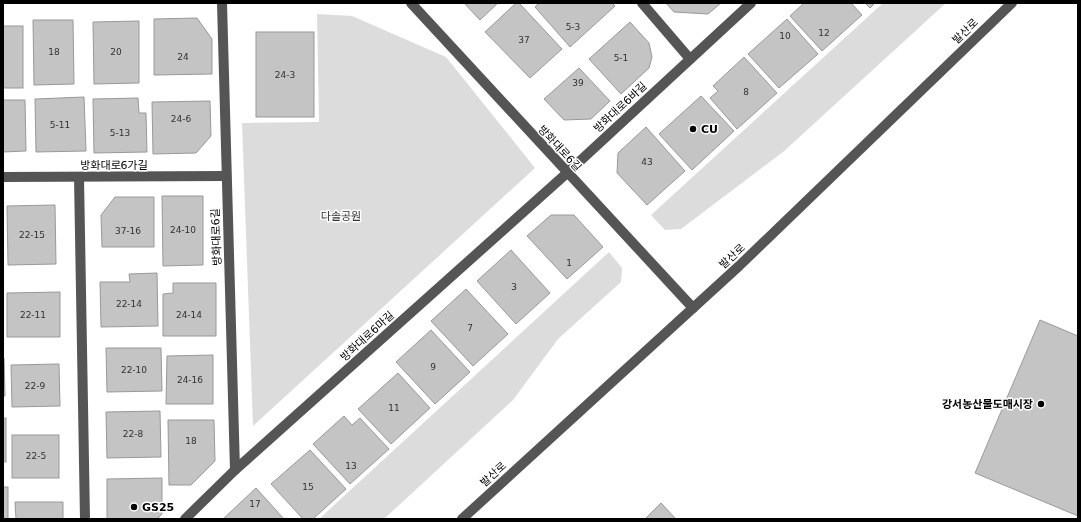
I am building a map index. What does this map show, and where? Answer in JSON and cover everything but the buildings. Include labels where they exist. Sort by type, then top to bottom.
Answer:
[{"type":"street","name":"방화대로6길","points":[[222,3],[235,470]]},
{"type":"street","name":"방화대로6길","points":[[411,3],[693,308]]},
{"type":"street","points":[[642,3],[690,59]]},
{"type":"street","name":"방화대로6바길","points":[[567,173],[750,3]]},
{"type":"street","name":"발산로","points":[[462,519],[739,266],[1012,3]]},
{"type":"street","name":"방화대로6마길","points":[[185,519],[235,470],[567,173]]},
{"type":"street","name":"방화대로6가길","points":[[3,177],[226,176]]},
{"type":"street","points":[[79,177],[85,519]]},
{"type":"green space","points":[[883,3],[946,3],[783,152],[681,229],[665,230],[651,215]]},
{"type":"green space","name":"다솔공원","points":[[317,14],[352,16],[446,57],[535,168],[253,426],[242,123],[319,122]]},
{"type":"green space","points":[[609,252],[622,268],[621,282],[558,339],[513,400],[384,519],[319,519]]},
{"type":"place","name":"CU","points":[[693,129]]},
{"type":"place","name":"강서농산물도매시장","points":[[1041,404]]},
{"type":"place","name":"GS25","points":[[134,507]]}]
